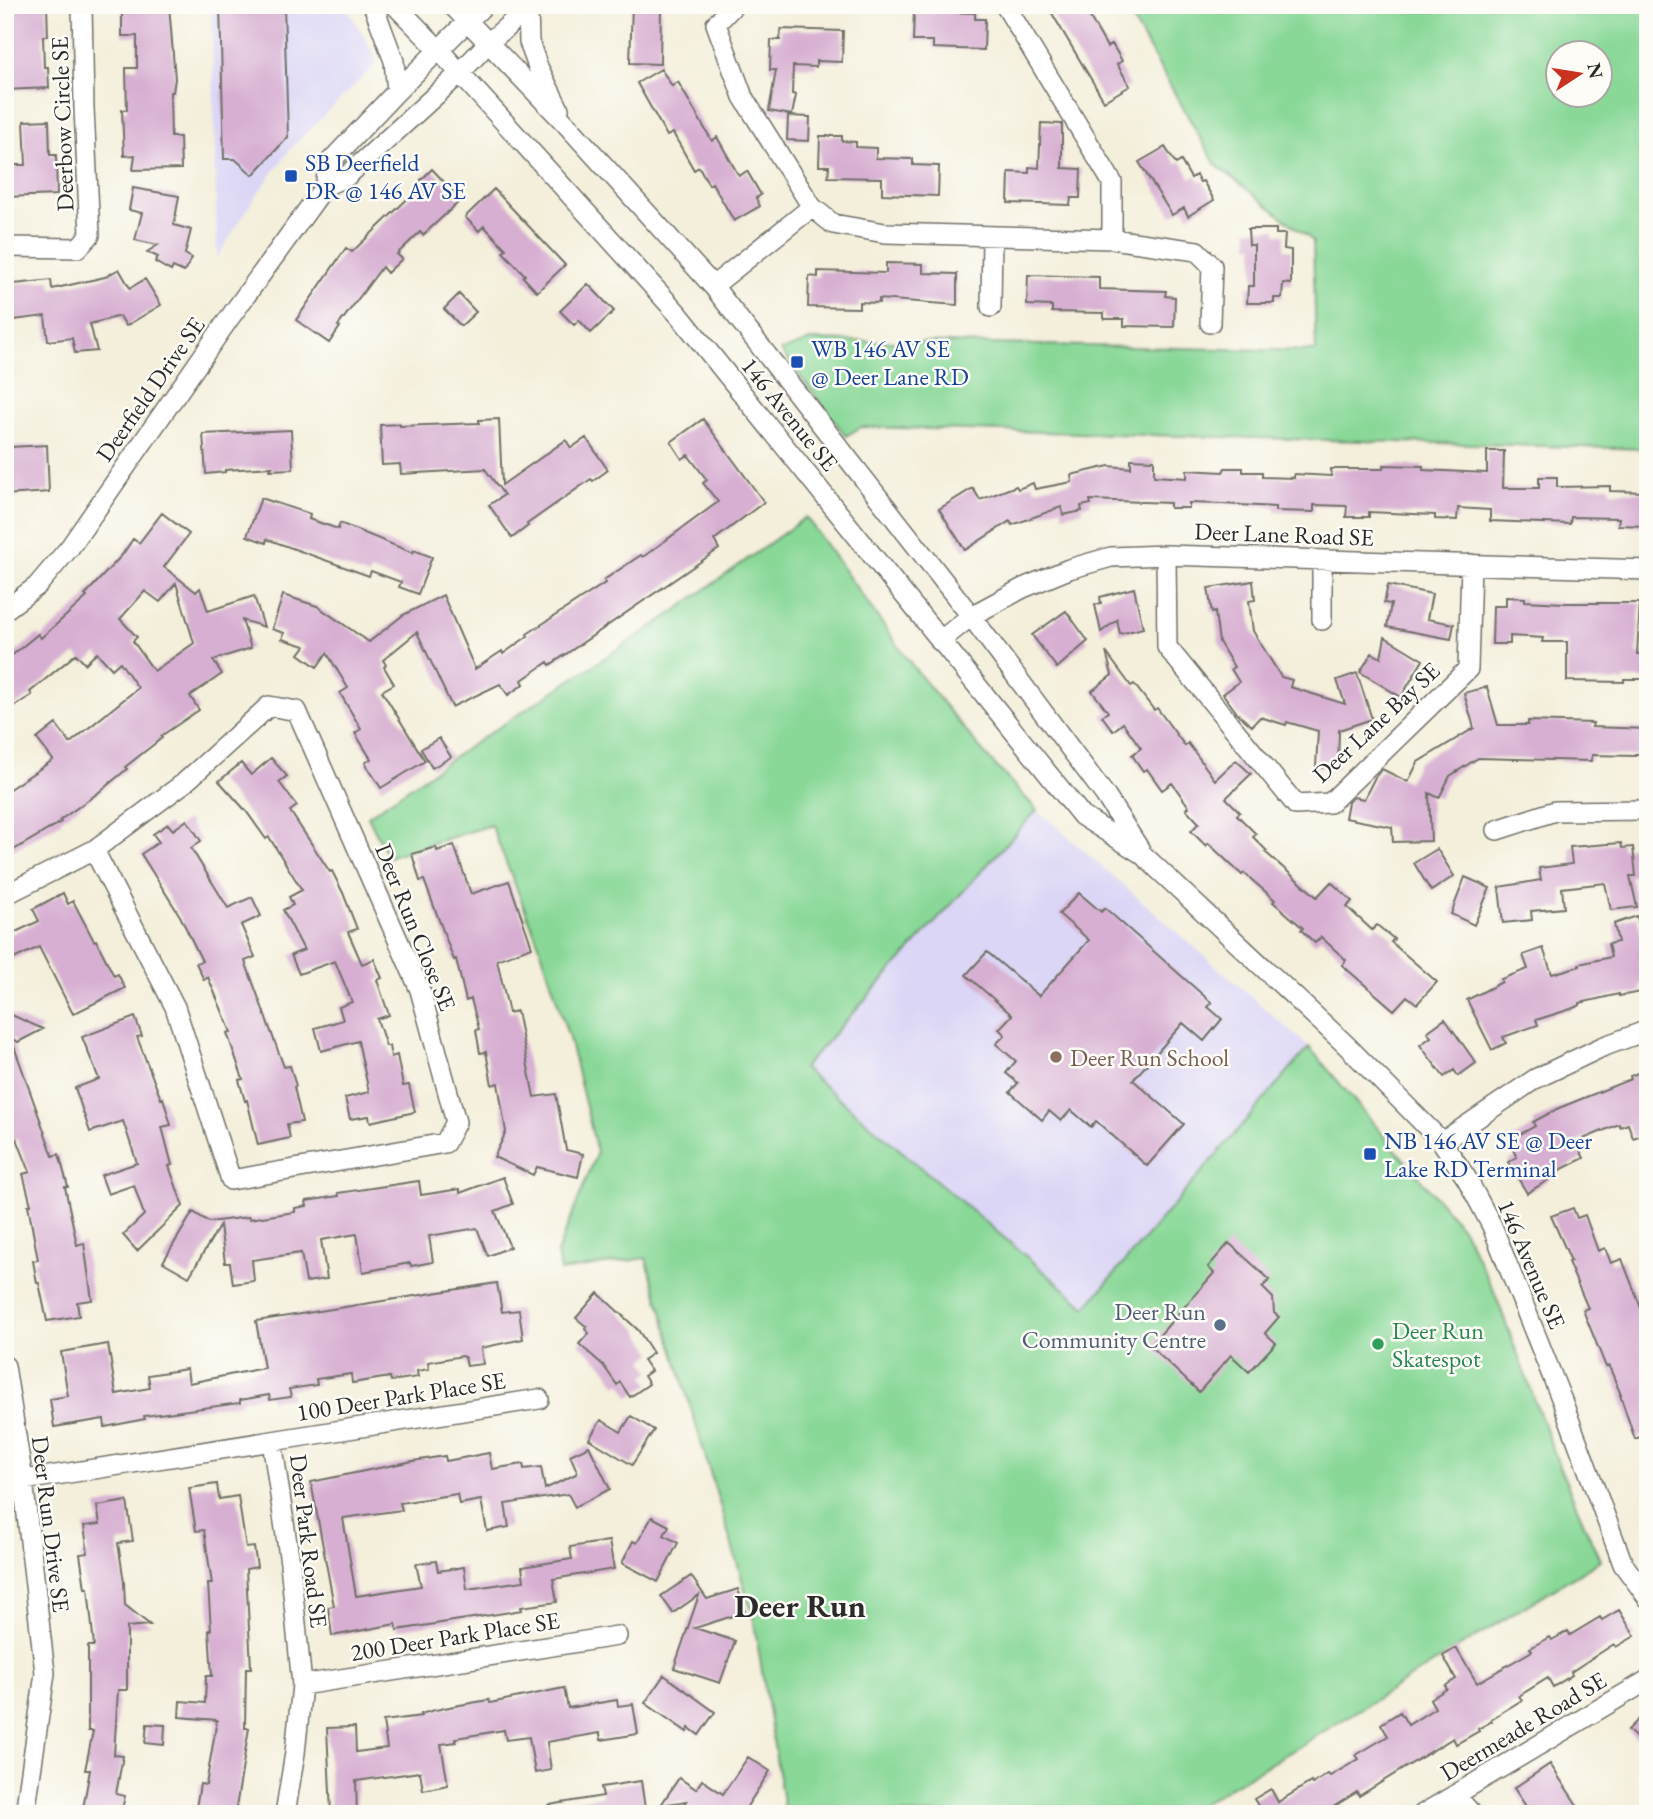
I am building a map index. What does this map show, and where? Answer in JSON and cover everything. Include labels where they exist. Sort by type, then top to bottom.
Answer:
[{"type":"street","name":"Deerbow Circle SE","points":[[5,247],[78,248],[90,235],[82,5]]},
{"type":"street","points":[[373,5],[394,61],[397,91]]},
{"type":"street","name":"146 Avenue SE","points":[[395,5],[679,314],[1082,816],[1142,854],[1345,1044],[1442,1142],[1467,1179],[1492,1226],[1563,1403],[1623,1564],[1648,1598]]},
{"type":"street","name":"146 Avenue SE","points":[[452,5],[567,125],[713,286],[971,616],[1105,796],[1142,854]]},
{"type":"street","name":"Deerfield Drive SE","points":[[5,610],[37,586],[70,547],[325,186],[329,163],[484,5]]},
{"type":"street","points":[[734,5],[716,24],[743,97],[812,207],[833,224],[885,233],[1112,239],[1197,251],[1212,266],[1210,323]]},
{"type":"street","points":[[1005,5],[1112,182],[1112,239]]},
{"type":"street","points":[[530,8],[529,42],[538,67],[567,125]]},
{"type":"street","name":"Deerfield Drive SE","points":[[325,186],[347,176],[530,8]]},
{"type":"street","points":[[713,286],[812,207]]},
{"type":"street","points":[[991,307],[992,236]]},
{"type":"street","name":"Deer Lane Road SE","points":[[940,640],[971,616],[1023,588],[1069,569],[1111,557],[1166,555],[1648,570]]},
{"type":"street","name":"Deer Lane Bay SE","points":[[1166,555],[1167,647],[1296,805],[1330,803],[1468,669],[1471,564]]},
{"type":"street","points":[[1322,560],[1322,620]]},
{"type":"street","name":"Deer Run Close SE","points":[[5,895],[94,850],[184,783],[269,706],[297,711],[420,990],[456,1122],[445,1143],[232,1180],[175,1007],[94,850]]},
{"type":"street","points":[[1497,830],[1555,811],[1648,810]]},
{"type":"street","points":[[1442,1142],[1535,1079],[1602,1047],[1648,1030]]},
{"type":"street","name":"Deer Run Drive SE","points":[[5,1366],[14,1482],[45,1673],[25,1814]]},
{"type":"street","name":"100 Deer Park Place SE","points":[[272,1441],[538,1399]]},
{"type":"street","name":"Deer Park Road SE","points":[[14,1482],[272,1441],[290,1563],[302,1685],[285,1814]]},
{"type":"street","name":"200 Deer Park Place SE","points":[[302,1685],[617,1636]]},
{"type":"street","name":"Deermeade Road SE","points":[[1423,1814],[1648,1680]]},
{"type":"street","points":[[1455,1795],[1472,1814]]},
{"type":"shaded area","points":[[212,5],[345,5],[377,63],[291,148],[253,200],[217,258]]},
{"type":"shaded area","name":"Deer Run School","points":[[1037,810],[1309,1047],[1086,1307],[803,1067]]},
{"type":"green space","points":[[1124,5],[1648,5],[1648,449],[861,427],[846,436],[781,351],[811,340],[1316,351],[1313,241],[1216,165]]},
{"type":"green space","points":[[806,517],[914,668],[983,752],[1037,810],[803,1068],[1086,1307],[1309,1047],[1463,1229],[1494,1291],[1560,1468],[1600,1560],[1297,1748],[1184,1814],[785,1814],[753,1616],[646,1258],[560,1271],[557,1253],[597,1152],[569,1038],[540,947],[491,825],[388,857],[368,816],[664,619]]},
{"type":"building","points":[[5,5],[47,5],[48,36],[43,36],[44,67],[48,67],[49,88],[5,90]]},
{"type":"building","points":[[122,5],[169,5],[175,79],[173,92],[170,92],[171,137],[180,137],[181,169],[133,170],[135,155],[124,156],[122,110],[127,110],[126,68],[137,68],[137,36],[122,36]]},
{"type":"building","points":[[220,5],[284,5],[288,137],[253,175],[235,159],[224,159]]},
{"type":"building","points":[[632,5],[661,5],[660,64],[630,63]]},
{"type":"building","points":[[1047,5],[1083,5],[1107,47],[1112,44],[1122,61],[1117,64],[1130,86],[1104,101]]},
{"type":"building","points":[[914,11],[975,13],[975,19],[985,19],[984,50],[933,48],[933,41],[913,41]]},
{"type":"building","points":[[781,29],[843,31],[842,62],[816,61],[816,67],[793,66],[792,94],[796,95],[792,115],[769,111],[776,70],[770,70],[771,40],[780,40]]},
{"type":"building","points":[[661,69],[672,86],[678,82],[712,141],[717,137],[739,176],[747,171],[761,195],[756,198],[760,206],[734,221],[712,183],[709,185],[699,167],[694,170],[673,133],[667,136],[637,83]]},
{"type":"building","points":[[788,116],[810,117],[809,141],[787,140]]},
{"type":"building","points":[[49,120],[50,155],[56,155],[57,195],[5,197],[5,165],[26,165],[24,121]]},
{"type":"building","points":[[1041,123],[1062,124],[1062,168],[1081,169],[1080,198],[1071,198],[1070,205],[1008,203],[1009,172],[1029,173],[1029,167],[1039,168]]},
{"type":"building","points":[[820,136],[842,136],[842,141],[856,142],[856,147],[876,148],[876,158],[913,159],[913,165],[939,166],[938,196],[882,194],[882,178],[828,177],[829,166],[819,166]]},
{"type":"building","points":[[1165,147],[1176,164],[1181,161],[1191,178],[1196,175],[1200,182],[1203,181],[1214,200],[1188,216],[1184,208],[1172,215],[1139,162]]},
{"type":"building","points":[[432,169],[461,200],[423,235],[420,232],[397,254],[402,259],[387,273],[382,267],[338,326],[340,327],[329,343],[296,320],[346,248],[352,252],[421,186],[418,183]]},
{"type":"building","points":[[133,188],[179,196],[174,225],[191,230],[185,254],[192,258],[184,272],[173,267],[171,271],[155,262],[158,257],[147,252],[158,245],[135,240],[142,213],[129,210]]},
{"type":"building","points":[[494,189],[565,265],[537,292],[503,252],[506,249],[484,226],[479,231],[465,217]]},
{"type":"building","points":[[1248,229],[1276,229],[1276,234],[1285,234],[1284,249],[1291,250],[1291,284],[1283,283],[1282,298],[1274,298],[1274,303],[1247,303],[1248,286],[1254,286],[1254,245],[1249,245]]},
{"type":"building","points":[[886,263],[923,264],[923,273],[957,274],[957,305],[879,299],[879,303],[859,302],[859,308],[808,307],[809,276],[818,277],[818,271],[886,273]]},
{"type":"building","points":[[119,269],[130,288],[145,279],[161,305],[126,326],[120,316],[90,324],[97,351],[75,353],[72,338],[48,341],[45,316],[5,321],[5,285],[51,280],[52,289],[105,277]]},
{"type":"building","points":[[1028,275],[1099,277],[1099,289],[1166,291],[1165,296],[1175,297],[1174,327],[1124,326],[1124,319],[1104,319],[1104,313],[1052,312],[1052,306],[1027,305]]},
{"type":"building","points":[[588,284],[614,311],[591,333],[579,320],[574,325],[560,311]]},
{"type":"building","points":[[459,294],[476,312],[461,326],[444,309]]},
{"type":"building","points":[[499,419],[502,485],[566,440],[571,448],[586,438],[608,470],[527,524],[528,526],[512,538],[489,505],[504,495],[485,469],[401,474],[400,464],[382,465],[380,425],[479,423],[479,420]]},
{"type":"building","points":[[703,419],[764,502],[714,540],[719,549],[550,665],[548,662],[522,680],[524,684],[508,695],[500,684],[452,707],[417,632],[383,660],[394,684],[382,691],[425,761],[381,788],[365,763],[371,759],[355,733],[361,729],[340,693],[348,688],[327,653],[317,667],[299,654],[305,646],[282,639],[284,633],[272,629],[283,595],[317,606],[369,642],[403,615],[443,595],[475,669],[502,651],[503,654],[528,636],[527,634],[605,583],[604,580],[641,555],[643,557],[718,502],[703,483],[707,480],[688,455],[682,459],[671,442]]},
{"type":"building","points":[[291,430],[293,469],[270,470],[272,467],[206,474],[203,434]]},
{"type":"building","points":[[47,445],[49,492],[5,495],[5,449]]},
{"type":"building","points":[[1487,451],[1504,451],[1503,488],[1539,488],[1539,477],[1557,477],[1557,487],[1610,486],[1610,491],[1648,492],[1648,526],[1618,525],[1619,518],[1571,517],[1570,524],[1490,521],[1490,510],[1458,508],[1457,520],[1435,519],[1435,515],[1369,512],[1369,517],[1346,517],[1347,506],[1314,505],[1314,512],[1275,511],[1275,507],[1189,503],[1189,508],[1170,508],[1170,503],[1090,500],[1091,504],[1081,506],[1082,511],[1063,515],[1061,507],[1012,525],[1010,521],[965,550],[939,509],[973,488],[980,500],[1016,486],[1018,489],[1033,483],[1035,489],[1072,482],[1071,475],[1109,466],[1131,468],[1131,459],[1154,460],[1154,476],[1187,478],[1187,470],[1223,472],[1225,468],[1243,468],[1243,472],[1262,472],[1262,477],[1294,478],[1294,474],[1331,476],[1331,469],[1383,469],[1384,465],[1487,473]]},
{"type":"building","points":[[261,498],[310,514],[309,519],[338,529],[340,523],[413,553],[414,550],[432,557],[418,594],[399,587],[401,582],[371,571],[369,576],[267,539],[266,543],[247,536]]},
{"type":"building","points":[[162,513],[189,534],[164,567],[196,592],[200,588],[208,611],[254,596],[264,627],[242,620],[251,648],[213,660],[222,674],[190,696],[199,710],[161,736],[162,738],[125,767],[127,769],[60,820],[61,822],[5,855],[5,792],[53,760],[37,739],[56,724],[70,743],[138,688],[120,662],[112,669],[97,653],[85,664],[76,654],[30,692],[32,695],[5,712],[5,661],[38,634],[41,638],[87,597],[85,595],[133,539],[139,543]],"holes":[[[176,583],[194,643],[154,671],[133,641],[137,637],[120,619],[145,591],[160,602]]]},
{"type":"building","points":[[1253,581],[1255,600],[1249,601],[1253,631],[1281,677],[1292,680],[1290,687],[1345,704],[1337,680],[1357,673],[1372,719],[1339,730],[1338,768],[1316,767],[1318,731],[1260,717],[1252,726],[1237,713],[1223,694],[1239,682],[1231,669],[1234,667],[1219,642],[1208,588]]},
{"type":"building","points":[[1388,585],[1432,594],[1427,619],[1454,624],[1451,639],[1387,627],[1391,604],[1384,603]]},
{"type":"building","points":[[1134,588],[1143,628],[1120,634],[1117,620],[1101,632],[1095,605],[1101,603],[1100,597]]},
{"type":"building","points":[[1506,597],[1564,603],[1640,603],[1637,654],[1648,654],[1648,679],[1624,679],[1624,682],[1567,681],[1567,642],[1542,642],[1543,638],[1510,636],[1510,644],[1492,644],[1493,606],[1506,606]]},
{"type":"building","points":[[1066,611],[1088,641],[1057,668],[1032,635]]},
{"type":"building","points":[[1385,637],[1423,660],[1401,697],[1360,672],[1372,653],[1381,658]]},
{"type":"building","points":[[1106,652],[1131,686],[1134,684],[1154,710],[1157,708],[1185,746],[1188,743],[1215,780],[1236,760],[1251,774],[1226,798],[1240,812],[1237,815],[1256,834],[1253,837],[1267,851],[1265,852],[1317,897],[1331,882],[1352,901],[1347,907],[1372,930],[1377,925],[1394,939],[1391,942],[1437,982],[1417,1004],[1407,996],[1394,1010],[1342,965],[1346,960],[1321,937],[1315,943],[1301,930],[1303,928],[1273,902],[1275,900],[1191,831],[1199,823],[1186,809],[1189,807],[1172,783],[1162,790],[1147,769],[1143,771],[1132,755],[1141,748],[1123,723],[1113,731],[1102,716],[1108,712],[1092,691],[1112,675]]},
{"type":"building","points":[[1487,687],[1498,725],[1528,725],[1528,721],[1593,723],[1592,727],[1648,729],[1648,754],[1592,755],[1591,761],[1478,758],[1450,776],[1439,798],[1429,793],[1431,841],[1393,842],[1392,827],[1345,818],[1348,802],[1354,797],[1364,799],[1382,769],[1408,782],[1418,762],[1474,728],[1464,693]]},
{"type":"building","points":[[439,738],[451,757],[432,768],[421,749]]},
{"type":"building","points":[[271,758],[287,776],[279,782],[297,806],[290,811],[330,872],[332,871],[343,893],[357,929],[348,932],[362,964],[374,959],[382,978],[377,980],[389,1015],[377,1019],[391,1057],[397,1055],[403,1086],[409,1085],[415,1112],[370,1122],[369,1116],[350,1119],[345,1098],[369,1092],[358,1041],[321,1051],[315,1028],[343,1020],[339,1007],[352,1002],[335,961],[299,974],[291,955],[304,950],[283,910],[293,905],[289,897],[302,890],[269,837],[266,839],[219,781],[241,763],[251,775]]},
{"type":"building","points":[[187,820],[201,841],[191,848],[228,908],[252,897],[261,916],[241,925],[255,957],[245,961],[284,1067],[290,1066],[296,1086],[294,1087],[302,1122],[287,1124],[290,1138],[258,1145],[239,1080],[243,1079],[227,1033],[231,1032],[208,977],[204,980],[196,963],[202,961],[180,916],[141,854],[159,842],[153,834],[168,824],[173,830]]},
{"type":"building","points":[[1621,843],[1622,848],[1633,847],[1636,876],[1630,876],[1637,907],[1611,910],[1605,883],[1562,888],[1564,908],[1531,911],[1532,920],[1503,923],[1499,887],[1541,880],[1539,868],[1572,864],[1570,847]]},
{"type":"building","points":[[454,845],[471,894],[509,881],[532,947],[497,960],[509,1013],[517,1011],[534,1097],[556,1094],[566,1150],[583,1154],[578,1177],[537,1167],[533,1175],[494,1157],[506,1132],[498,1083],[492,1085],[486,1052],[480,1053],[476,1030],[479,1029],[471,999],[466,1001],[456,959],[454,960],[424,880],[420,881],[412,854],[436,847],[437,851]]},
{"type":"building","points":[[1437,849],[1454,876],[1431,891],[1414,863]]},
{"type":"building","points":[[1465,877],[1490,888],[1474,925],[1451,914]]},
{"type":"building","points":[[63,893],[68,904],[73,901],[114,976],[118,974],[125,988],[73,1014],[39,947],[5,963],[5,937],[39,921],[33,909]]},
{"type":"building","points":[[1079,893],[1101,912],[1105,908],[1212,1003],[1208,1007],[1222,1019],[1204,1041],[1183,1023],[1133,1080],[1184,1124],[1147,1166],[1096,1121],[1091,1127],[1071,1110],[1061,1121],[1049,1111],[1042,1120],[1010,1092],[1018,1083],[1006,1073],[1016,1061],[996,1044],[1005,1035],[999,1029],[1012,1015],[966,975],[987,952],[1039,996],[1089,940],[1059,914]]},
{"type":"building","points":[[1637,916],[1648,966],[1648,983],[1640,985],[1641,992],[1580,1003],[1571,1009],[1536,1020],[1538,1025],[1503,1037],[1506,1043],[1492,1050],[1467,1000],[1502,982],[1501,979],[1528,969],[1523,955],[1543,948],[1552,974],[1580,966],[1579,964],[1611,957],[1608,944],[1618,942],[1614,924]]},
{"type":"building","points":[[5,1012],[43,1029],[18,1042],[11,1038],[53,1156],[59,1154],[68,1187],[65,1187],[77,1245],[84,1243],[92,1300],[77,1302],[79,1316],[47,1321],[37,1283],[33,1261],[38,1260],[28,1205],[31,1205],[23,1174],[30,1172],[17,1139],[5,1143]]},
{"type":"building","points":[[135,1017],[142,1036],[137,1037],[161,1099],[163,1098],[171,1125],[162,1127],[172,1165],[169,1166],[183,1206],[137,1251],[123,1235],[144,1215],[134,1185],[108,1194],[101,1175],[137,1163],[123,1121],[90,1132],[75,1088],[99,1079],[82,1037]]},
{"type":"building","points":[[1445,1019],[1476,1063],[1458,1076],[1454,1070],[1444,1077],[1420,1045],[1431,1037],[1427,1032]]},
{"type":"building","points":[[1648,1069],[1648,1133],[1633,1138],[1628,1124],[1620,1127],[1619,1124],[1576,1142],[1584,1158],[1552,1174],[1553,1177],[1527,1193],[1508,1162],[1517,1157],[1508,1141],[1535,1126],[1533,1122],[1559,1108],[1631,1079],[1630,1076]]},
{"type":"building","points":[[503,1177],[513,1204],[495,1211],[510,1247],[488,1256],[477,1228],[429,1236],[433,1262],[411,1266],[410,1263],[363,1272],[357,1234],[321,1240],[327,1279],[306,1282],[301,1253],[252,1260],[254,1281],[233,1284],[230,1263],[225,1263],[220,1225],[189,1277],[163,1262],[193,1212],[209,1222],[249,1219],[295,1212],[295,1208],[307,1206],[306,1201],[339,1196],[338,1193],[419,1181],[421,1195],[460,1189],[460,1193]]},
{"type":"building","points":[[1573,1208],[1577,1218],[1585,1215],[1598,1251],[1605,1248],[1611,1263],[1622,1259],[1648,1326],[1648,1434],[1635,1439],[1621,1395],[1609,1366],[1606,1367],[1583,1310],[1588,1308],[1551,1216]]},
{"type":"building","name":"Deer Run Community Centre","points":[[1229,1243],[1270,1280],[1262,1287],[1273,1298],[1274,1313],[1279,1317],[1265,1333],[1276,1343],[1249,1372],[1231,1355],[1199,1392],[1150,1346],[1214,1273],[1208,1267]]},
{"type":"building","points":[[497,1283],[502,1312],[519,1310],[523,1339],[481,1348],[483,1364],[467,1366],[465,1357],[462,1356],[428,1362],[429,1369],[417,1371],[418,1377],[391,1381],[390,1377],[352,1383],[351,1374],[316,1379],[317,1385],[289,1389],[291,1397],[270,1400],[269,1395],[240,1400],[240,1403],[144,1416],[145,1419],[105,1427],[104,1419],[54,1427],[50,1399],[68,1396],[61,1352],[108,1344],[116,1394],[150,1388],[148,1375],[187,1369],[189,1383],[264,1368],[256,1321]]},
{"type":"building","points":[[598,1293],[638,1330],[653,1353],[643,1360],[651,1371],[644,1376],[649,1384],[630,1397],[620,1382],[617,1385],[603,1365],[579,1344],[589,1333],[585,1329],[587,1327],[576,1318]]},
{"type":"building","points":[[631,1416],[654,1430],[632,1465],[589,1439],[601,1420],[621,1432]]},
{"type":"building","points":[[589,1446],[610,1489],[575,1507],[568,1494],[505,1504],[509,1527],[487,1531],[481,1500],[459,1504],[457,1494],[400,1503],[402,1510],[343,1518],[356,1596],[421,1586],[416,1564],[436,1561],[438,1571],[464,1567],[467,1589],[524,1581],[522,1567],[572,1559],[570,1547],[609,1541],[614,1569],[553,1579],[557,1602],[397,1630],[396,1624],[332,1636],[328,1607],[334,1606],[311,1482],[413,1461],[445,1456],[446,1461],[489,1453],[492,1469],[523,1464],[524,1469],[541,1467],[545,1489],[576,1474],[570,1455]]},
{"type":"building","points":[[217,1484],[219,1499],[238,1496],[246,1548],[254,1547],[257,1567],[246,1569],[251,1668],[246,1668],[245,1728],[249,1728],[235,1814],[195,1814],[200,1784],[206,1785],[217,1720],[179,1717],[180,1701],[205,1703],[206,1676],[212,1676],[208,1584],[212,1584],[204,1530],[196,1531],[189,1488]]},
{"type":"building","points":[[127,1501],[133,1541],[118,1543],[125,1605],[150,1625],[127,1627],[127,1690],[118,1690],[114,1755],[123,1756],[116,1794],[125,1796],[121,1814],[82,1814],[90,1770],[85,1770],[93,1731],[88,1731],[88,1646],[94,1646],[88,1588],[85,1588],[80,1554],[88,1553],[84,1526],[100,1524],[97,1506]]},
{"type":"building","points":[[652,1517],[669,1526],[664,1535],[678,1543],[658,1582],[622,1563],[633,1541],[637,1543]]},
{"type":"building","points":[[691,1576],[707,1599],[738,1589],[745,1612],[695,1628],[735,1641],[720,1683],[674,1668],[699,1595],[673,1613],[661,1596]]},
{"type":"building","points":[[1619,1610],[1635,1636],[1616,1647],[1614,1644],[1553,1687],[1548,1678],[1519,1696],[1522,1700],[1491,1719],[1492,1721],[1478,1729],[1479,1731],[1456,1744],[1453,1738],[1359,1796],[1357,1792],[1322,1814],[1259,1814],[1262,1812],[1254,1799],[1271,1789],[1278,1802],[1311,1782],[1312,1784],[1328,1774],[1330,1776],[1359,1759],[1356,1755],[1388,1736],[1381,1724],[1400,1712],[1408,1725],[1435,1708],[1430,1699],[1447,1689],[1445,1686],[1456,1679],[1443,1656],[1456,1648],[1477,1683],[1532,1651],[1530,1648],[1550,1637],[1552,1640],[1568,1631],[1570,1635],[1600,1617],[1602,1620]]},
{"type":"building","points":[[664,1675],[715,1712],[699,1735],[689,1728],[687,1732],[645,1703]]},
{"type":"building","points":[[564,1688],[568,1708],[617,1700],[618,1706],[633,1704],[638,1734],[601,1740],[600,1733],[547,1742],[551,1770],[535,1773],[529,1737],[506,1740],[504,1730],[456,1738],[456,1742],[441,1744],[448,1785],[423,1790],[420,1772],[356,1781],[357,1814],[331,1814],[327,1728],[355,1727],[356,1752],[387,1748],[383,1721]]},
{"type":"building","points":[[1648,1710],[1648,1749],[1628,1730]]},
{"type":"building","points":[[147,1724],[165,1725],[164,1745],[145,1743]]},
{"type":"building","points":[[748,1757],[770,1771],[742,1814],[677,1814],[686,1801],[661,1805],[679,1778],[696,1789],[702,1780],[723,1794]]},
{"type":"building","points":[[1550,1764],[1583,1814],[1531,1814],[1514,1788]]},
{"type":"building","points":[[641,1781],[645,1808],[627,1811],[627,1814],[550,1814],[549,1805],[603,1796],[601,1787]]},
{"type":"place","name":"SB Deerfield DR @ 146 AV SE","points":[[291,176]]},
{"type":"place","name":"WB 146 AV SE @ Deer Lane RD","points":[[797,362]]},
{"type":"place","name":"Deer Run School","points":[[1056,1057]]},
{"type":"place","name":"NB 146 AV SE @ Deer Lake RD Terminal","points":[[1370,1154]]},
{"type":"place","name":"Deer Run Community Centre","points":[[1220,1325]]},
{"type":"place","name":"Deer Run Skatespot","points":[[1378,1344]]},
{"type":"district","name":"Deer Run","points":[[800,1606]]}]
